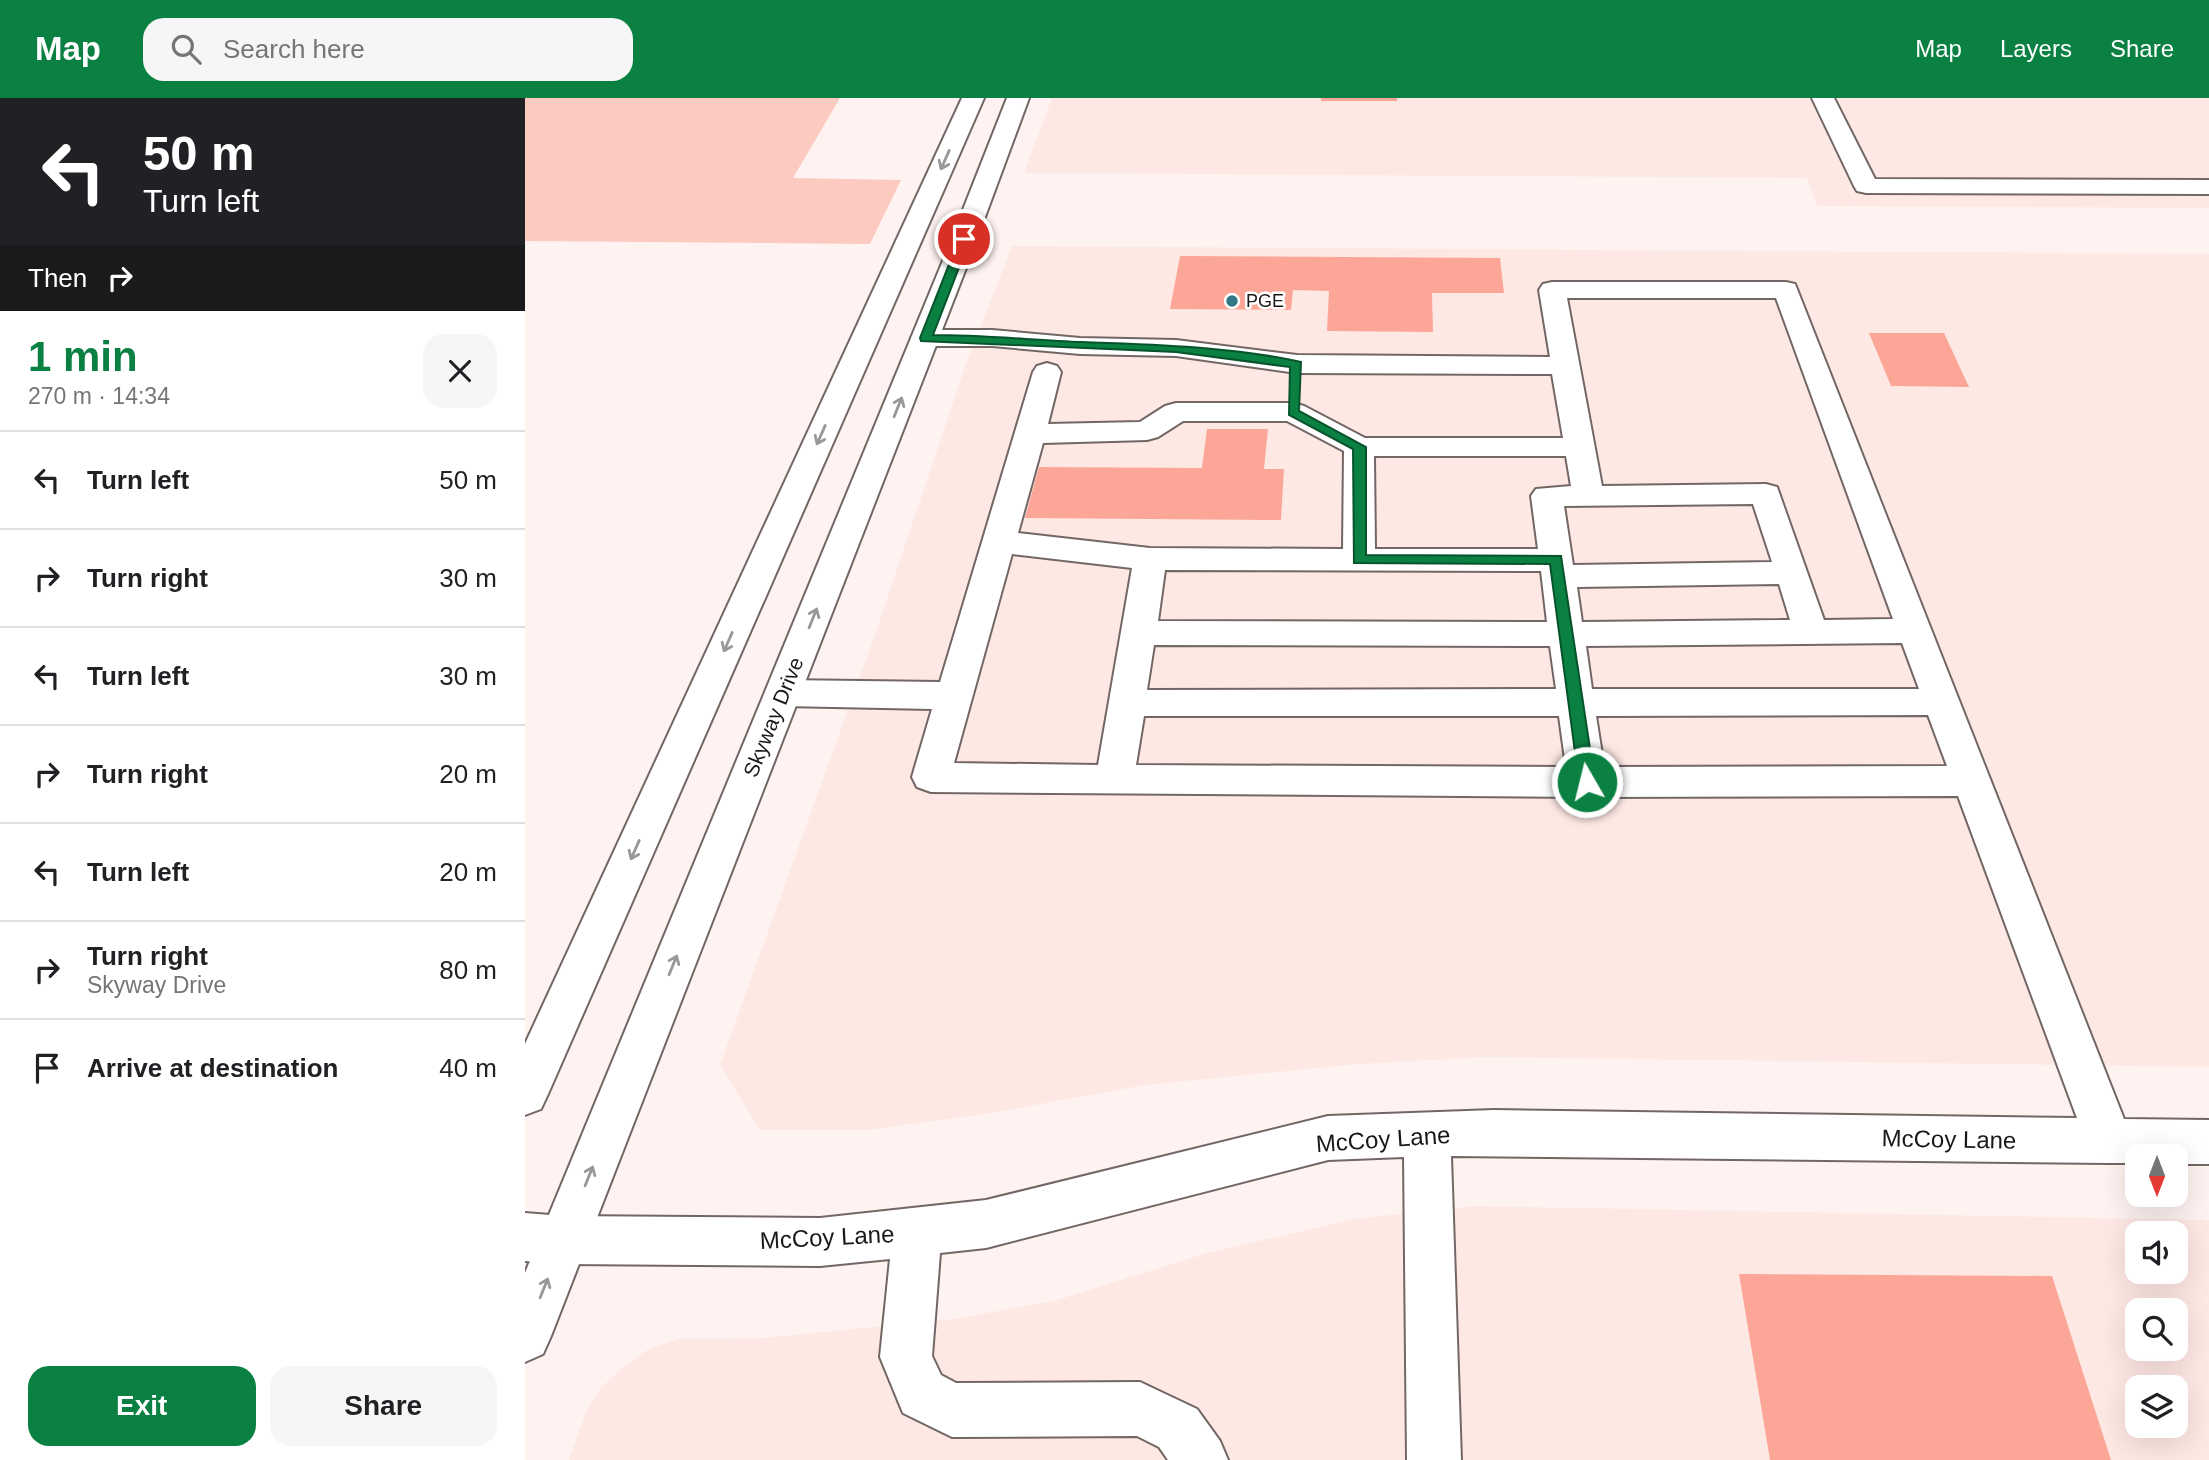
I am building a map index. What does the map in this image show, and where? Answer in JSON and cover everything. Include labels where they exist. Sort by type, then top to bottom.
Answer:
[{"type":"main road","points":[[525,1094],[973,98]]},
{"type":"main road","name":"Skyway Drive","points":[[525,1336],[544,1238],[782,693],[1018,98]]},
{"type":"main road","points":[[1823,98],[1866,186],[2209,187]]},
{"type":"main road","points":[[1587,496],[1552,290],[1786,290],[1943,702],[1970,781],[2109,1141]]},
{"type":"main road","points":[[925,338],[992,338],[1080,345],[1176,348],[1297,364],[1565,366]]},
{"type":"main road","points":[[1293,412],[1297,364]]},
{"type":"main road","points":[[1047,372],[930,777],[1587,782],[1970,781]]},
{"type":"main road","points":[[1030,433],[1147,431],[1176,412],[1293,412],[1359,447],[1578,447]]},
{"type":"main road","points":[[1359,447],[1359,560]]},
{"type":"main road","points":[[1587,782],[1547,496],[1766,494],[1811,632]]},
{"type":"main road","points":[[999,542],[1150,559],[1359,560],[1791,573]]},
{"type":"main road","points":[[1115,780],[1150,559]]},
{"type":"main road","points":[[1139,633],[1566,634],[1915,631]]},
{"type":"main road","points":[[782,693],[954,696]]},
{"type":"main road","points":[[1127,704],[1943,702]]},
{"type":"main road","name":"McCoy Lane","points":[[544,1238],[820,1242],[986,1224],[1328,1138],[1494,1132],[2209,1142]]},
{"type":"main road","points":[[1427,1135],[1434,1460]]},
{"type":"main road","points":[[917,1232],[906,1357],[922,1394],[952,1410],[1140,1409],[1178,1428],[1201,1460]]},
{"type":"shaded area","points":[[525,98],[840,98],[793,178],[901,180],[870,244],[525,241]]},
{"type":"shaded area","points":[[1052,98],[2209,98],[2209,208],[1817,206],[1807,178],[1024,173]]},
{"type":"shaded area","points":[[1012,246],[2209,254],[2209,1067],[1489,1057],[1358,1064],[1145,1085],[985,1114],[867,1130],[760,1130],[720,1065],[876,632],[965,367]]},
{"type":"shaded area","points":[[1474,1206],[2209,1220],[2209,1460],[569,1460],[587,1409],[601,1388],[624,1366],[649,1349],[678,1339],[764,1338],[953,1319],[1054,1301],[1207,1253],[1354,1219]]},
{"type":"building","points":[[1321,98],[1397,98],[1397,101],[1321,101]]},
{"type":"building","name":"PGE","points":[[1180,256],[1500,258],[1504,293],[1432,293],[1433,332],[1327,331],[1329,291],[1293,290],[1291,310],[1170,309]]},
{"type":"building","points":[[1869,333],[1944,333],[1969,387],[1891,386]]},
{"type":"building","points":[[1207,429],[1268,429],[1264,469],[1284,469],[1281,520],[1025,518],[1039,467],[1202,468]]},
{"type":"building","points":[[1739,1274],[2052,1276],[2111,1460],[1770,1460]]},
{"type":"place","name":"PGE","points":[[1232,301]]},
{"type":"route","points":[[964,239],[925,338],[992,338],[1080,345],[1176,348],[1297,364],[1293,412],[1359,447],[1359,560],[1556,560],[1587,782]]}]
